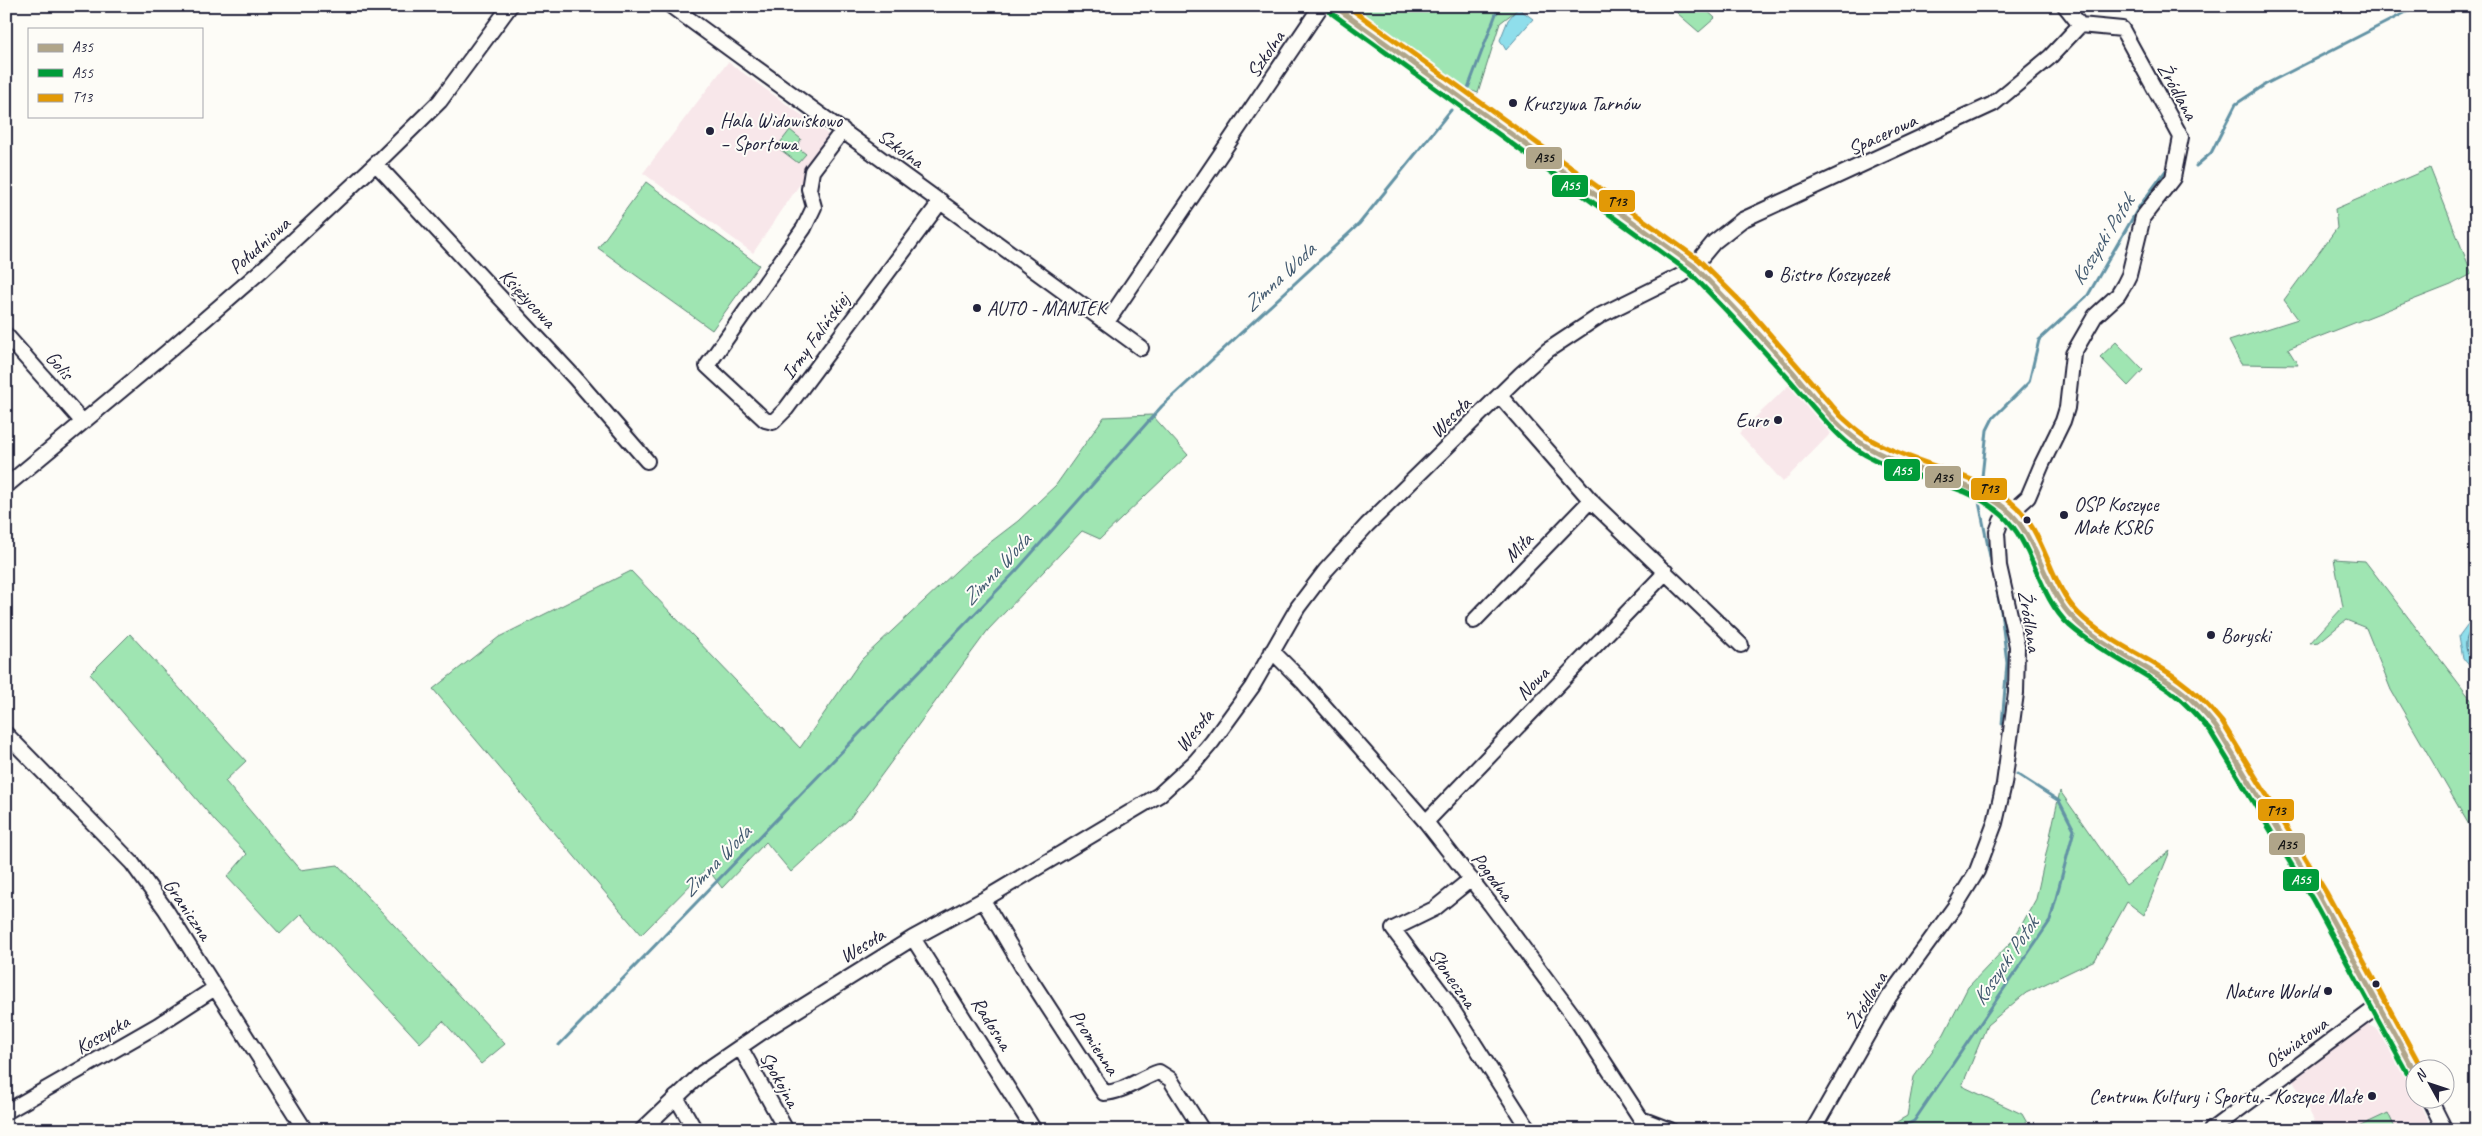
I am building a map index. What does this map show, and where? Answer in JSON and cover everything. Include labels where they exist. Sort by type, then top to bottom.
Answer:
[{"type":"street","name":"Południowa","points":[[6,486],[166,353],[257,274],[376,164],[440,101],[510,6]]},
{"type":"street","name":"Szkolna","points":[[671,6],[1141,348]]},
{"type":"street","name":"Szkolna","points":[[1107,322],[1321,6]]},
{"type":"street","points":[[1334,6],[1694,266],[1728,298],[1836,422],[1854,438],[1877,452],[1976,489],[2008,510],[2024,531],[2057,598],[2077,622],[2102,642],[2174,685],[2197,704],[2216,726],[2381,1004],[2408,1058]]},
{"type":"street","points":[[2065,6],[2080,25]]},
{"type":"street","name":"Spacerowa","points":[[1694,266],[1714,242],[1742,220],[1993,104],[2050,57],[2080,25]]},
{"type":"street","name":"Źródlana","points":[[1812,1130],[1890,997],[1956,905],[1977,872],[1995,823],[2004,784],[2016,693],[2017,646],[1999,566],[1998,532],[2001,521],[2008,510],[2018,506],[2028,498],[2042,464],[2064,421],[2073,354],[2095,316],[2118,294],[2124,284],[2129,275],[2138,230],[2143,217],[2173,178],[2181,137],[2122,29],[2080,25]]},
{"type":"street","name":"Irmy Falińskiej","points":[[842,130],[812,171],[809,189],[814,207],[804,228],[706,366],[765,420],[773,422],[792,401],[941,201]]},
{"type":"street","name":"Księżycowa","points":[[376,164],[575,378],[647,461]]},
{"type":"street","name":"Wesoła","points":[[642,1130],[702,1073],[846,978],[1159,795],[1195,762],[1212,742],[1252,687],[1298,607],[1326,570],[1367,525],[1548,350],[1594,320],[1694,266]]},
{"type":"street","name":"Golis","points":[[6,335],[82,421]]},
{"type":"street","points":[[1500,396],[1590,500],[1741,645]]},
{"type":"street","name":"Miła","points":[[1474,621],[1590,500]]},
{"type":"street","name":"Nowa","points":[[1426,822],[1666,572]]},
{"type":"street","name":"Pogodna","points":[[1272,651],[1303,682],[1426,822],[1471,879],[1578,1022],[1641,1119],[1670,1130]]},
{"type":"street","name":"Graniczna","points":[[6,734],[132,863],[166,910],[305,1130]]},
{"type":"street","name":"Słoneczna","points":[[1471,879],[1434,909],[1393,929],[1445,998],[1529,1130]]},
{"type":"street","name":"Promienna","points":[[982,900],[1023,968],[1104,1093],[1118,1092],[1141,1077],[1159,1072],[1170,1079],[1202,1130]]},
{"type":"street","name":"Radosna","points":[[913,938],[1034,1130]]},
{"type":"street","name":"Koszycka","points":[[6,1112],[158,1025],[215,988]]},
{"type":"street","name":"Oświatowa","points":[[2211,1130],[2381,1004]]},
{"type":"street","name":"Spokojna","points":[[740,1047],[786,1130]]},
{"type":"street","points":[[676,1097],[695,1130]]},
{"type":"street","points":[[2434,1108],[2445,1130]]},
{"type":"shaded area","points":[[728,62],[832,137],[753,253],[643,173]]},
{"type":"shaded area","points":[[1789,385],[1831,433],[1783,482],[1739,433]]},
{"type":"shaded area","points":[[2368,1024],[2386,1034],[2404,1071],[2404,1108],[2422,1108],[2433,1130],[2319,1130],[2293,1080]]},
{"type":"green space","points":[[1352,6],[1522,6],[1500,23],[1478,93],[1461,87]]},
{"type":"green space","points":[[1669,6],[1702,6],[1715,18],[1699,32]]},
{"type":"green space","points":[[790,130],[801,139],[797,147],[806,154],[798,163],[777,147]]},
{"type":"green space","points":[[2430,168],[2472,274],[2451,285],[2288,349],[2298,365],[2241,364],[2229,341],[2298,319],[2284,300],[2337,228],[2335,209]]},
{"type":"green space","points":[[646,182],[759,265],[712,330],[598,248]]},
{"type":"green space","points":[[2116,342],[2143,370],[2128,386],[2100,357]]},
{"type":"green space","points":[[1152,415],[1188,455],[1100,539],[1082,531],[988,630],[850,818],[791,872],[766,842],[722,888],[707,868],[641,935],[433,689],[499,637],[631,571],[800,748],[862,659],[971,557],[1018,521],[1056,485],[1104,417]]},
{"type":"green space","points":[[2334,559],[2365,561],[2476,706],[2476,837],[2391,690],[2366,628],[2346,620],[2319,642],[2310,643],[2343,607]]},
{"type":"green space","points":[[130,634],[246,761],[225,781],[300,870],[338,865],[505,1044],[481,1064],[443,1021],[420,1043],[301,914],[280,934],[227,877],[247,854],[216,822],[90,674]]},
{"type":"green space","points":[[2060,791],[2126,885],[2170,851],[2144,915],[2127,902],[2095,960],[2026,993],[1987,1025],[1962,1086],[2022,1114],[2031,1130],[1883,1130],[1907,1116],[1914,1077],[1944,1034],[1968,987],[2013,940],[2036,899]]},
{"type":"green space","points":[[2388,1113],[2396,1130],[2352,1130]]},
{"type":"water","points":[[1518,8],[1533,19],[1506,50],[1500,40],[1508,20]]},
{"type":"water","points":[[2476,613],[2476,674],[2463,658],[2459,636]]},
{"type":"waterway","name":"Zimna Woda","points":[[1468,88],[1497,11],[1502,6]]},
{"type":"waterway","name":"Koszycki Potok","points":[[2196,166],[2211,153],[2236,104],[2266,84],[2418,6]]},
{"type":"waterway","name":"Zimna Woda","points":[[559,1045],[1016,571],[1162,406],[1359,224],[1451,110]]},
{"type":"waterway","name":"Koszycki Potok","points":[[1982,477],[1987,430],[1993,418],[2029,382],[2039,340],[2088,295],[2139,207],[2167,169]]},
{"type":"waterway","name":"Koszycki Potok","points":[[1979,502],[2001,611],[2007,663],[2002,724]]},
{"type":"waterway","name":"Koszycki Potok","points":[[1896,1130],[1914,1121],[2050,921],[2074,830],[2059,801],[2017,774]]},
{"type":"transit line","name":"A35","points":[[1334,6],[1694,266],[1768,344],[1829,414],[1853,437],[1888,458],[1969,487],[2006,509],[2025,532],[2055,592],[2073,618],[2108,646],[2179,689],[2196,704],[2216,727],[2319,896],[2407,1058]]},
{"type":"transit line","name":"T13","points":[[1347,6],[1699,260],[1747,308],[1841,416],[1860,432],[1875,442],[1897,452],[1981,484],[2012,503],[2032,527],[2060,587],[2078,613],[2114,641],[2167,671],[2202,700],[2222,722],[2326,892],[2416,1058]]},
{"type":"transit line","name":"A55","points":[[1330,12],[1689,272],[1849,444],[1867,456],[1886,465],[1967,493],[1985,502],[2002,515],[2021,540],[2050,599],[2058,613],[2069,625],[2106,652],[2170,691],[2187,705],[2210,731],[2313,900],[2404,1067]]},
{"type":"place","name":"Kruszywa Tarnów","points":[[1513,103]]},
{"type":"place","name":"Hala Widowiskowo – Sportowa","points":[[710,131]]},
{"type":"place","name":"Bistro Koszyczek","points":[[1769,274]]},
{"type":"place","name":"AUTO - MANIEK","points":[[977,308]]},
{"type":"place","name":"Euro","points":[[1778,420]]},
{"type":"place","name":"OSP Koszyce Małe KSRG","points":[[2064,515]]},
{"type":"place","name":"Boryski","points":[[2211,635]]},
{"type":"place","name":"Nature World","points":[[2328,991]]},
{"type":"place","name":"Centrum Kultury i Sportu - Koszyce Małe","points":[[2372,1096]]}]
